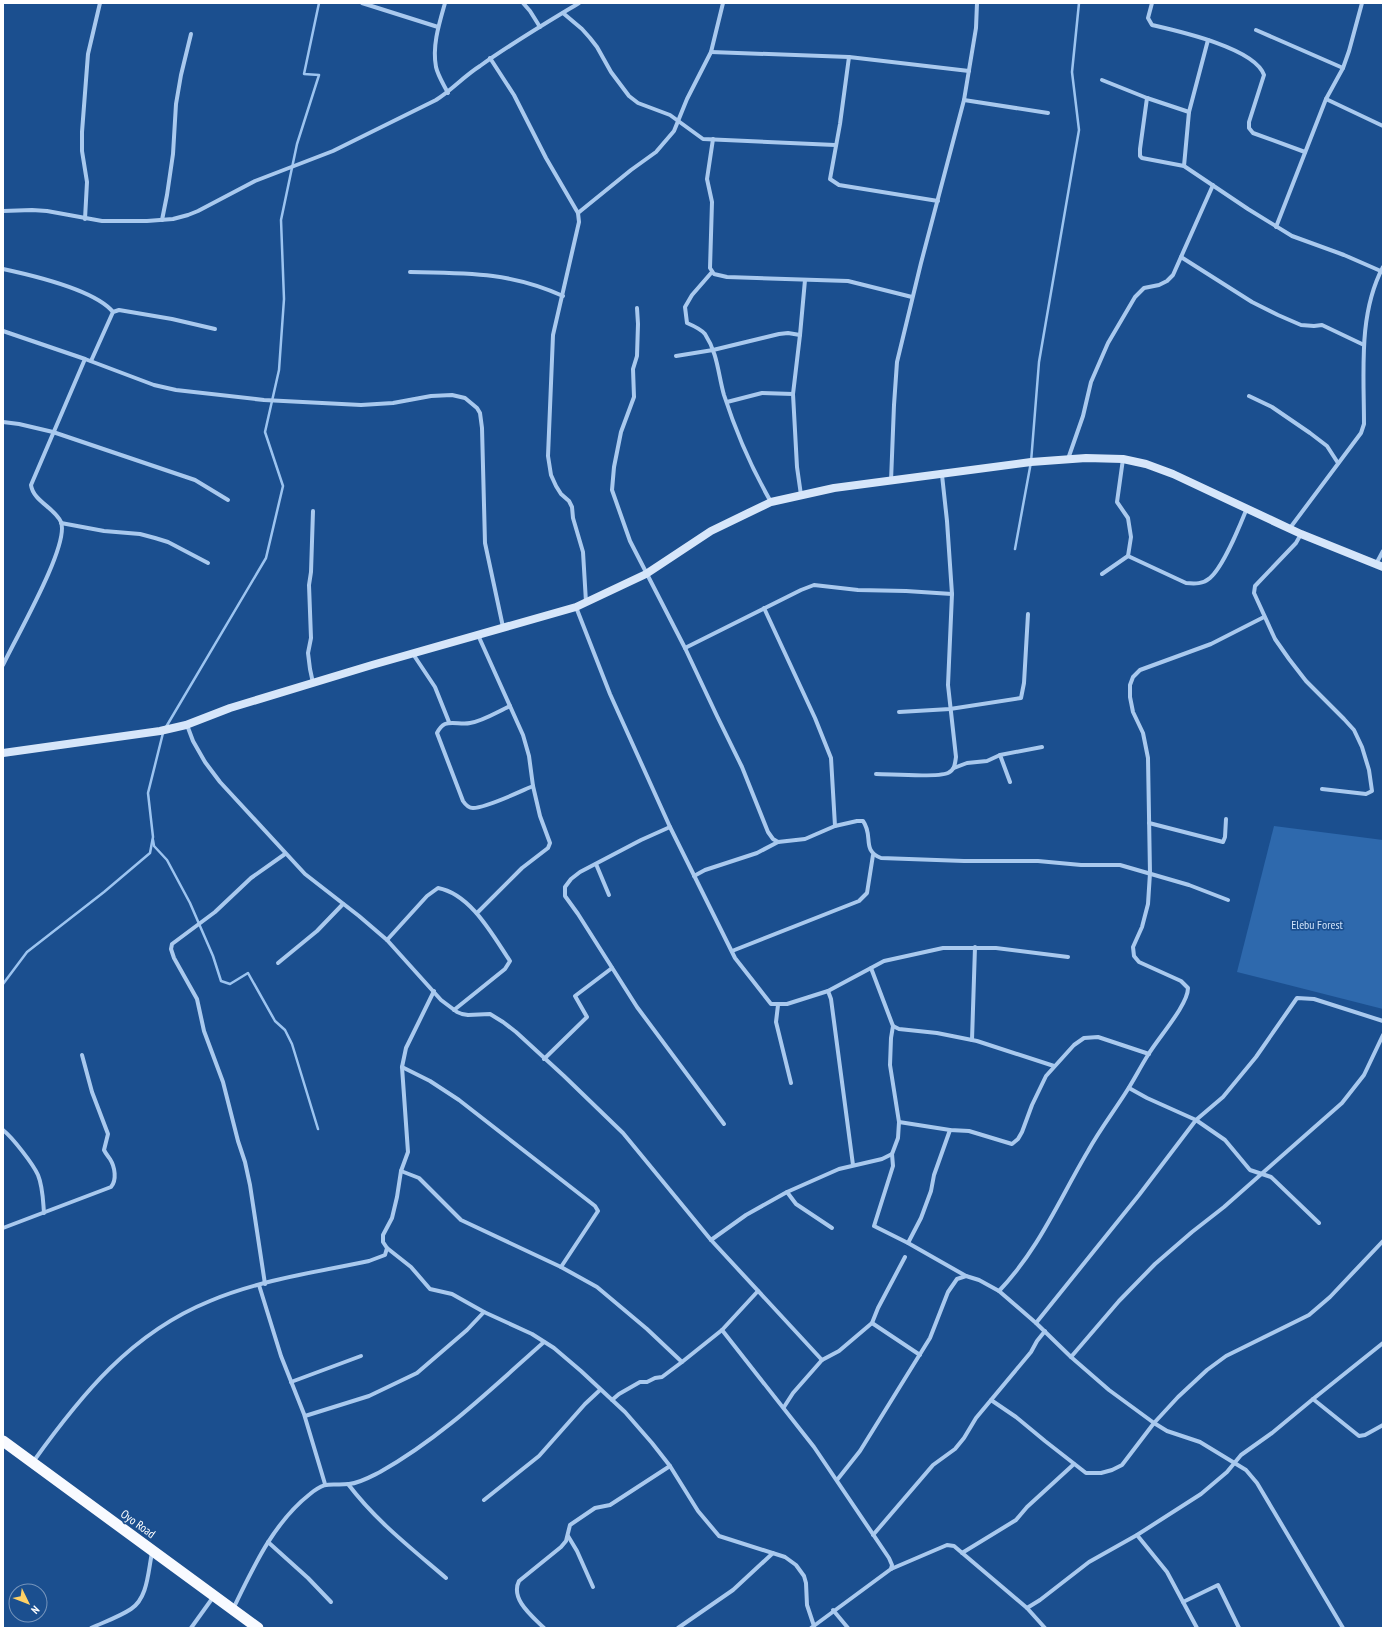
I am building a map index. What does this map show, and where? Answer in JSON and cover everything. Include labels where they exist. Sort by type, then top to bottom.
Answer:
[{"type":"highway","name":"Oyo Road","points":[[3,1442],[258,1628]]},
{"type":"main road","points":[[3,753],[160,731],[186,725],[230,708],[372,664],[413,654],[576,607],[646,574],[711,531],[771,502],[834,488],[1031,462],[1123,459],[1146,464],[1174,474],[1301,534],[1379,565]]},
{"type":"street","points":[[85,219],[87,182],[82,151],[82,132],[88,54],[100,3]]},
{"type":"street","points":[[362,3],[438,27]]},
{"type":"street","points":[[445,3],[438,27],[435,52],[436,69],[448,93]]},
{"type":"street","points":[[523,3],[540,27]]},
{"type":"street","points":[[3,211],[47,211],[102,221],[173,219],[198,211],[255,181],[333,151],[436,100],[448,93],[469,73],[490,58],[579,3]]},
{"type":"street","points":[[578,213],[631,170],[656,152],[674,131],[687,99],[711,52],[722,3]]},
{"type":"street","points":[[892,481],[897,362],[912,297],[964,100],[976,28],[976,3]]},
{"type":"street","points":[[1152,3],[1148,18],[1152,25],[1220,44],[1257,64],[1264,75],[1249,122],[1249,128],[1253,133],[1305,152]]},
{"type":"street","points":[[1276,227],[1326,99],[1349,51],[1362,3]]},
{"type":"street","points":[[563,13],[590,38],[597,47],[611,72],[629,96],[638,103],[670,116],[703,139],[835,145]]},
{"type":"street","points":[[1256,30],[1342,68]]},
{"type":"street","points":[[162,220],[173,154],[176,104],[191,34]]},
{"type":"street","points":[[1184,166],[1188,112],[1208,40]]},
{"type":"street","points":[[711,52],[849,57],[969,71]]},
{"type":"street","points":[[849,57],[840,124],[830,179],[836,184],[938,200]]},
{"type":"street","points":[[490,58],[514,95],[546,158],[578,213],[579,222],[553,335],[548,456],[551,475],[556,486],[561,494],[569,501],[572,507],[573,518],[583,552],[586,603]]},
{"type":"street","points":[[1102,80],[1188,112]]},
{"type":"street","points":[[1147,98],[1140,156],[1148,160],[1184,166],[1292,236],[1382,270],[1373,288],[1368,313],[1364,345],[1364,424],[1361,433],[1290,529]]},
{"type":"street","points":[[1326,99],[1383,126]]},
{"type":"street","points":[[964,100],[1048,113]]},
{"type":"street","points":[[712,139],[707,179],[712,202],[710,238],[710,268],[712,272],[727,277],[848,281],[912,297]]},
{"type":"street","points":[[1068,460],[1083,416],[1091,382],[1108,343],[1135,297],[1144,288],[1159,285],[1167,281],[1173,275],[1213,185]]},
{"type":"street","points":[[1181,257],[1252,302],[1278,316],[1302,325],[1322,325],[1364,345]]},
{"type":"street","points":[[3,269],[39,276],[81,292],[106,304],[113,312]]},
{"type":"street","points":[[410,272],[474,273],[504,277],[542,286],[563,296]]},
{"type":"street","points":[[712,272],[692,294],[685,307],[687,323],[704,333],[713,350],[719,366],[734,425],[745,451],[771,502]]},
{"type":"street","points":[[801,495],[797,467],[794,394],[805,280]]},
{"type":"street","points":[[637,308],[637,356],[633,370],[634,397],[621,432],[614,467],[612,490],[630,541],[646,574],[662,601],[742,767],[768,832],[773,839],[778,842]]},
{"type":"street","points":[[91,361],[113,312],[119,310],[126,310],[215,328]]},
{"type":"street","points":[[3,331],[91,361],[154,385],[176,390],[264,400],[361,405],[393,403],[431,396],[452,395],[465,398],[472,403],[480,413],[482,428],[485,543],[503,627]]},
{"type":"street","points":[[676,356],[713,350],[779,334],[788,333],[800,335]]},
{"type":"street","points":[[3,665],[54,562],[62,533],[61,523],[31,489],[30,485],[85,359]]},
{"type":"street","points":[[727,402],[762,393],[794,394]]},
{"type":"street","points":[[1249,396],[1272,407],[1310,432],[1327,446],[1338,463]]},
{"type":"street","points":[[3,422],[53,432],[195,480],[228,500]]},
{"type":"street","points":[[1102,574],[1128,556],[1130,536],[1128,518],[1117,502],[1123,459]]},
{"type":"street","points":[[942,474],[952,594],[948,685],[956,757],[954,768]]},
{"type":"street","points":[[1128,556],[1186,583],[1196,585],[1210,578],[1216,570],[1237,531],[1247,508]]},
{"type":"street","points":[[313,511],[311,572],[309,585],[311,638],[308,653],[313,683]]},
{"type":"street","points":[[61,523],[104,531],[140,534],[155,538],[168,542],[208,564]]},
{"type":"street","points":[[1301,534],[1296,543],[1255,586],[1254,593],[1275,639],[1289,659],[1306,681],[1354,730],[1362,747],[1369,770],[1372,791],[1366,794],[1322,789]]},
{"type":"street","points":[[1379,565],[1383,551]]},
{"type":"street","points":[[685,648],[764,608],[814,585],[858,590],[906,590],[952,594]]},
{"type":"street","points":[[576,607],[614,702],[670,827],[694,876],[732,951],[752,981],[771,1004],[778,1005],[796,1002],[828,991],[884,961],[943,948],[975,947],[1026,951],[1068,957]]},
{"type":"street","points":[[764,608],[816,718],[831,758],[834,826]]},
{"type":"street","points":[[899,712],[950,709],[1021,698],[1024,683],[1028,614]]},
{"type":"street","points":[[999,1291],[1015,1274],[1034,1248],[1089,1149],[1129,1088],[1149,1054],[1182,1007],[1188,994],[1188,988],[1181,982],[1165,973],[1139,962],[1134,956],[1133,947],[1142,927],[1148,904],[1150,873],[1148,758],[1143,733],[1133,712],[1130,697],[1130,685],[1133,677],[1140,670],[1212,644],[1264,617]]},
{"type":"street","points":[[477,913],[522,868],[548,848],[550,843],[540,816],[533,786],[529,756],[523,735],[478,635]]},
{"type":"street","points":[[413,654],[435,687],[449,722]]},
{"type":"street","points":[[510,706],[470,723],[458,724],[449,722],[440,728],[438,734],[466,806],[471,808],[481,807],[533,786]]},
{"type":"street","points":[[186,725],[205,762],[220,782],[305,874],[387,940],[441,1000],[462,1014],[490,1014],[516,1032],[544,1058],[623,1133],[711,1240],[822,1360]]},
{"type":"street","points":[[876,774],[933,775],[948,773],[954,768],[967,763],[987,760],[1000,755],[1042,747]]},
{"type":"street","points":[[1000,755],[1010,782]]},
{"type":"street","points":[[1149,823],[1223,842],[1225,837],[1226,819]]},
{"type":"street","points":[[694,876],[705,870],[756,853],[778,842],[805,839],[834,826],[863,821],[867,826],[870,850],[873,855],[881,858],[964,861],[1038,861],[1081,865],[1120,865],[1189,885],[1228,900]]},
{"type":"street","points":[[670,827],[641,840],[571,879],[565,887],[565,896],[637,1007],[724,1124]]},
{"type":"street","points":[[265,1284],[250,1185],[223,1082],[204,1030],[198,999],[174,958],[171,949],[172,944],[216,912],[251,878],[285,854]]},
{"type":"street","points":[[732,951],[859,901],[867,893],[873,855]]},
{"type":"street","points":[[596,864],[609,895]]},
{"type":"street","points":[[387,940],[427,896],[438,888],[454,894],[477,913],[510,961],[510,964],[454,1010]]},
{"type":"street","points":[[278,964],[317,931],[343,904]]},
{"type":"street","points":[[972,1040],[975,947]]},
{"type":"street","points":[[544,1058],[587,1017],[575,996],[612,968]]},
{"type":"street","points":[[871,968],[893,1026],[890,1038],[890,1065],[899,1122],[898,1138],[892,1154],[893,1166],[874,1226],[908,1243],[966,1276],[979,1280],[999,1291],[1109,1390],[1154,1423],[1167,1431],[1200,1442],[1246,1470],[1257,1483],[1343,1628]]},
{"type":"street","points":[[434,991],[406,1048],[402,1067],[408,1152],[401,1171],[398,1197],[392,1218],[382,1235],[383,1242],[387,1248],[411,1266],[430,1289],[452,1294],[484,1312],[532,1334],[554,1348],[625,1412],[670,1466],[698,1511],[719,1536],[785,1557],[796,1565],[804,1576],[806,1583],[807,1605],[812,1627],[833,1610],[888,1573],[891,1569],[947,1545],[954,1546],[1027,1608],[1045,1628]]},
{"type":"street","points":[[828,991],[839,1055],[853,1165]]},
{"type":"street","points":[[1036,1323],[1139,1195],[1196,1120],[1223,1097],[1256,1057],[1297,998],[1314,999],[1383,1021]]},
{"type":"street","points":[[778,1005],[776,1022],[791,1083]]},
{"type":"street","points":[[893,1026],[899,1029],[937,1033],[972,1040],[1054,1066]]},
{"type":"street","points":[[1071,1357],[1119,1301],[1155,1264],[1224,1207],[1342,1103],[1364,1075],[1383,1036]]},
{"type":"street","points":[[899,1122],[969,1132],[1012,1144],[1018,1139],[1022,1132],[1032,1105],[1046,1076],[1074,1045],[1084,1038],[1098,1037],[1149,1054]]},
{"type":"street","points":[[3,1228],[110,1187],[115,1182],[116,1178],[110,1160],[104,1150],[108,1134],[92,1092],[82,1055]]},
{"type":"street","points":[[402,1067],[430,1081],[459,1100],[595,1206],[598,1211],[560,1267]]},
{"type":"street","points":[[1129,1088],[1147,1098],[1196,1120],[1225,1140],[1250,1170],[1271,1177],[1319,1223]]},
{"type":"street","points":[[3,1130],[10,1136],[38,1176],[44,1213]]},
{"type":"street","points":[[908,1243],[922,1218],[931,1191],[934,1175],[950,1130]]},
{"type":"street","points":[[711,1240],[746,1215],[787,1192],[839,1169],[882,1159],[892,1154]]},
{"type":"street","points":[[401,1171],[419,1178],[462,1220],[560,1267],[597,1287],[616,1301],[682,1362]]},
{"type":"street","points":[[787,1192],[796,1204],[832,1228]]},
{"type":"street","points":[[991,1400],[1016,1417],[1086,1472],[1094,1474],[1112,1470],[1122,1465],[1154,1423],[1178,1397],[1207,1370],[1226,1356],[1309,1315],[1330,1297],[1383,1241]]},
{"type":"street","points":[[33,1463],[84,1394],[134,1346],[164,1324],[210,1301],[259,1285],[369,1261],[385,1255],[387,1248]]},
{"type":"street","points":[[784,1407],[793,1392],[822,1360],[840,1351],[872,1323],[905,1257]]},
{"type":"street","points":[[837,1480],[860,1451],[920,1355],[930,1338],[948,1292],[957,1279],[966,1276]]},
{"type":"street","points":[[259,1285],[281,1356],[305,1416],[326,1484]]},
{"type":"street","points":[[612,1400],[619,1394],[640,1382],[646,1382],[662,1377],[722,1330],[758,1291]]},
{"type":"street","points":[[305,1416],[369,1396],[417,1373],[467,1330],[484,1312]]},
{"type":"street","points":[[872,1323],[920,1355]]},
{"type":"street","points":[[722,1330],[814,1447],[892,1564],[891,1569]]},
{"type":"street","points":[[873,1535],[933,1465],[955,1449],[964,1438],[976,1418],[1031,1352],[1045,1331]]},
{"type":"street","points":[[233,1609],[268,1542],[294,1508],[310,1493],[326,1484],[348,1484],[359,1482],[381,1471],[447,1427],[544,1342]]},
{"type":"street","points":[[1027,1608],[1040,1600],[1089,1562],[1137,1535],[1202,1494],[1227,1472],[1241,1455],[1272,1433],[1383,1343]]},
{"type":"street","points":[[291,1382],[361,1356]]},
{"type":"street","points":[[484,1500],[539,1456],[600,1390]]},
{"type":"street","points":[[1313,1399],[1359,1436],[1365,1435],[1383,1425]]},
{"type":"street","points":[[962,1553],[1016,1520],[1027,1506],[1074,1464]]},
{"type":"street","points":[[544,1628],[524,1608],[517,1594],[516,1588],[525,1575],[561,1548],[568,1536],[570,1525],[595,1508],[610,1505],[670,1466]]},
{"type":"street","points":[[348,1484],[360,1500],[387,1527],[446,1578]]},
{"type":"street","points":[[1137,1535],[1167,1572],[1197,1628]]},
{"type":"street","points":[[568,1536],[577,1550],[594,1587]]},
{"type":"street","points":[[268,1542],[308,1578],[331,1602]]},
{"type":"street","points":[[91,1628],[131,1609],[139,1602],[144,1593],[152,1550]]},
{"type":"street","points":[[678,1628],[733,1590],[773,1553]]},
{"type":"street","points":[[1183,1602],[1218,1585],[1239,1628]]},
{"type":"street","points":[[191,1628],[214,1596]]},
{"type":"street","points":[[833,1610],[848,1628]]},
{"type":"green space","name":"Elebu Forest","points":[[1274,826],[1383,840],[1383,1009],[1237,972]]},
{"type":"waterway","points":[[166,727],[266,558],[283,486],[265,432],[279,370],[284,299],[281,220],[297,144],[319,75],[304,74],[319,3]]},
{"type":"waterway","points":[[1015,549],[1031,462],[1039,362],[1079,130],[1072,72],[1079,3]]},
{"type":"waterway","points":[[3,984],[27,952],[104,892],[150,853],[153,837],[148,793],[163,733]]},
{"type":"waterway","points":[[153,840],[154,846],[167,860],[190,903],[213,956],[221,981],[230,984],[248,973],[275,1021],[285,1030],[292,1044],[318,1129]]}]
